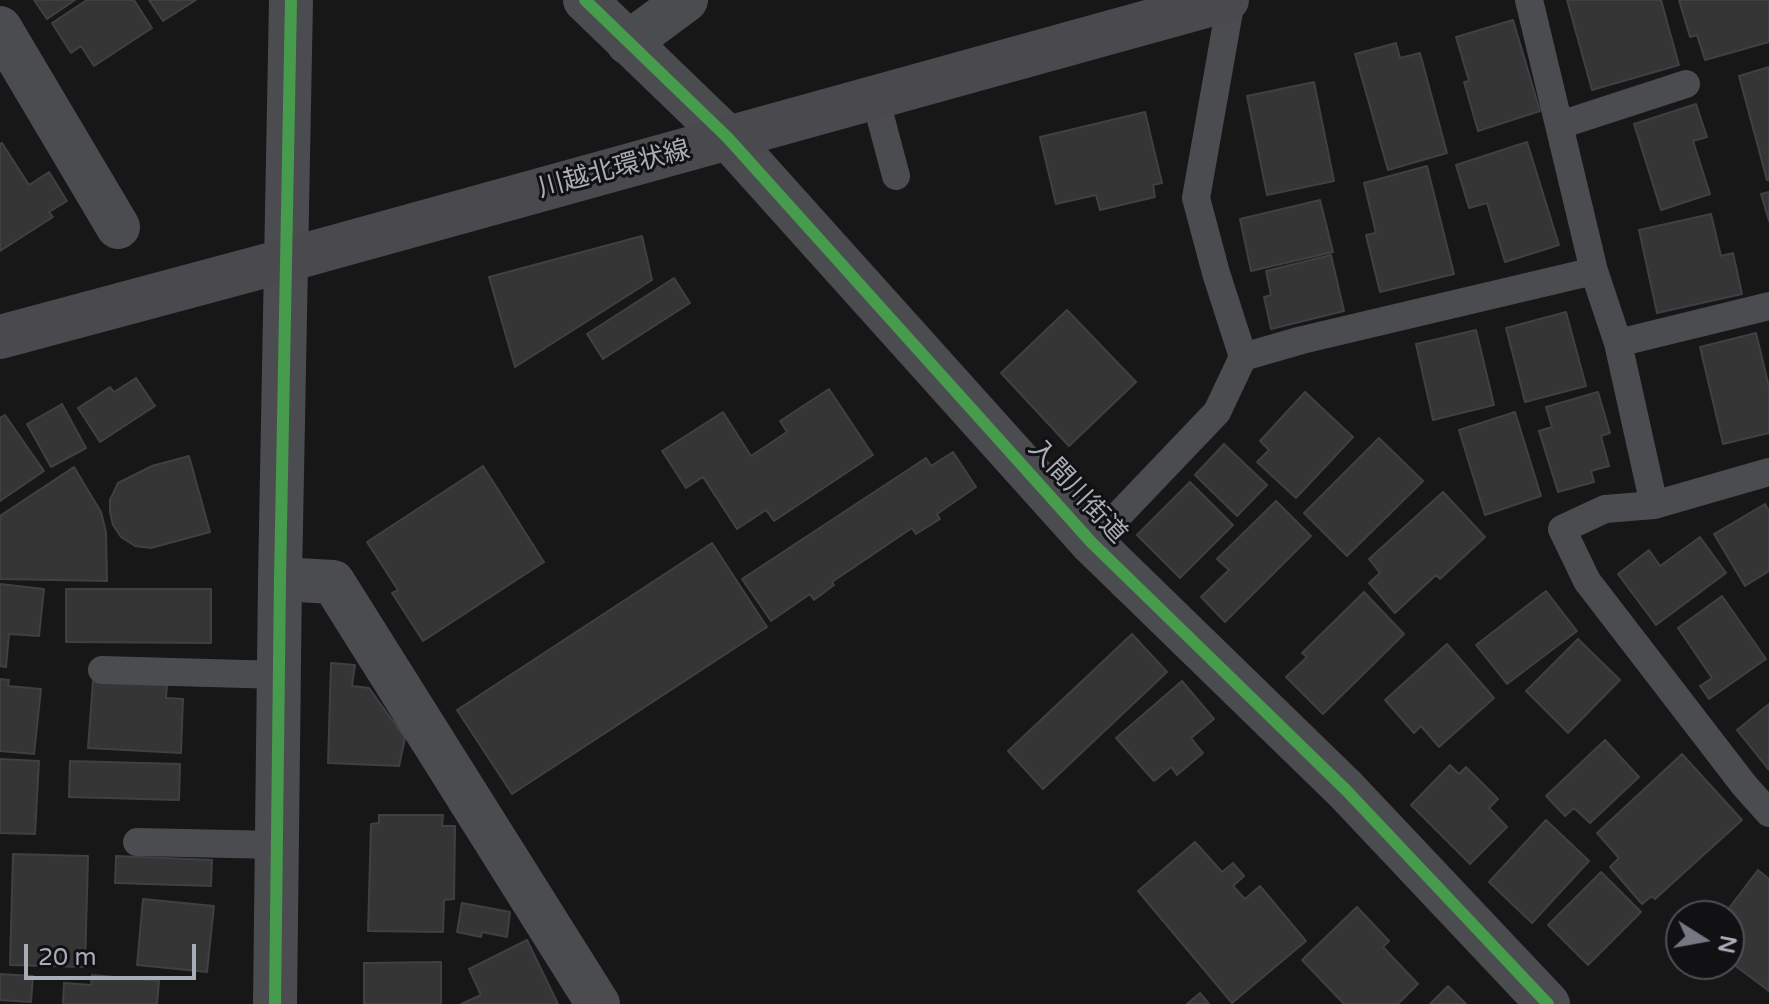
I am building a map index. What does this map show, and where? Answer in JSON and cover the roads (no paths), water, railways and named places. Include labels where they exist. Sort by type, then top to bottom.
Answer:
[{"type":"main road","name":"川越北環状線","points":[[0,337],[1229,0]]},
{"type":"street","points":[[275,1004],[291,0]]},
{"type":"street","name":"入間川街道","points":[[585,0],[913,323],[1092,543],[1346,790],[1548,1004]]},
{"type":"street","points":[[628,43],[686,0]]},
{"type":"street","points":[[0,28],[118,227]]},
{"type":"street","points":[[280,579],[333,582],[598,1004]]},
{"type":"lane","points":[[1092,543],[1217,412],[1243,357],[1196,198],[1229,0]]},
{"type":"lane","points":[[1529,0],[1594,271],[1618,343],[1654,505]]},
{"type":"lane","points":[[1560,125],[1686,84]]},
{"type":"lane","points":[[875,97],[896,176]]},
{"type":"lane","points":[[1243,357],[1302,340],[1594,271]]},
{"type":"lane","points":[[1618,343],[1769,306]]},
{"type":"lane","points":[[1769,472],[1654,505],[1605,509],[1562,529],[1587,581],[1769,813]]},
{"type":"lane","points":[[102,670],[281,675]]},
{"type":"lane","points":[[137,842],[278,845]]}]
